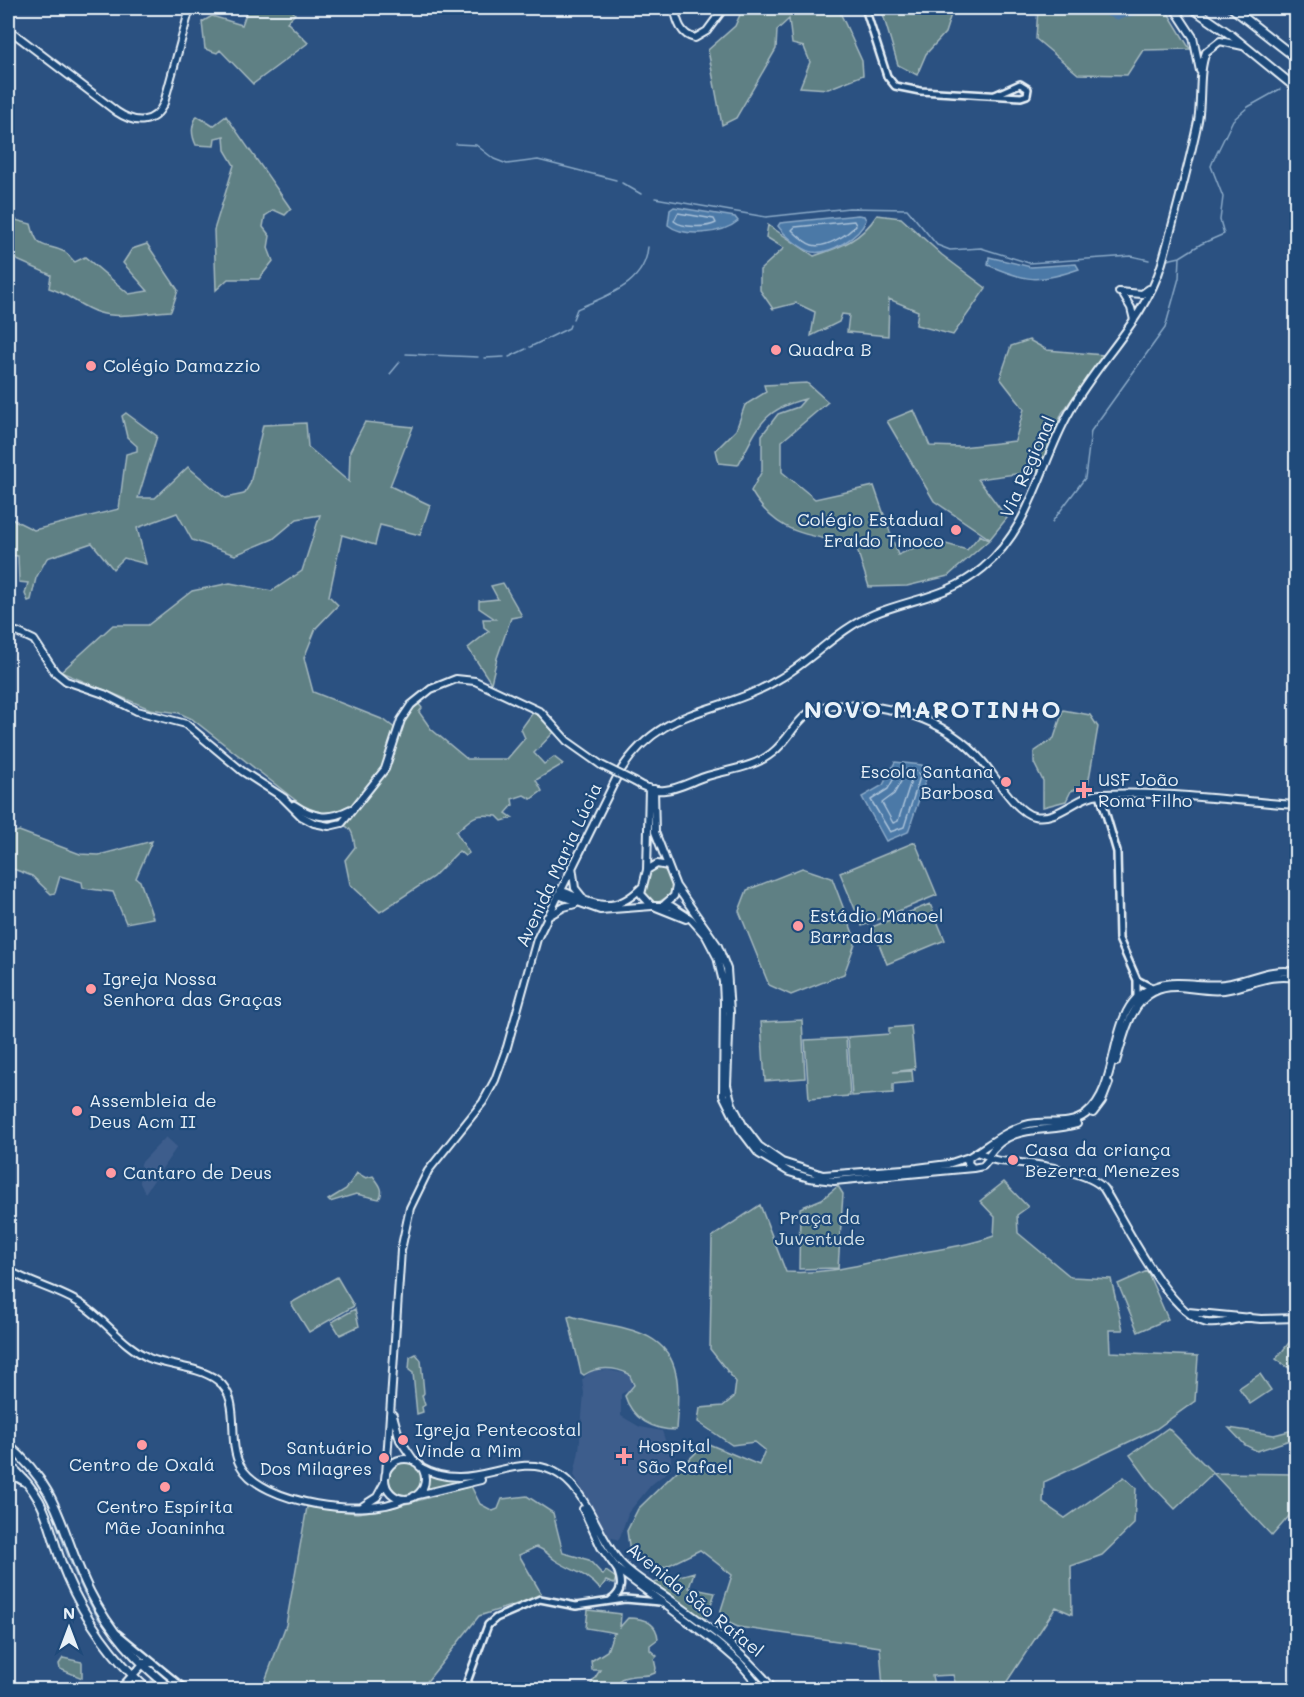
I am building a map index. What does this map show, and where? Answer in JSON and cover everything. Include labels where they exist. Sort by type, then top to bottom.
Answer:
[{"type":"main road","points":[[8,29],[117,112],[128,119],[143,121],[157,115],[164,104],[190,8]]},
{"type":"main road","points":[[674,8],[680,27],[692,38],[707,31],[723,8]]},
{"type":"main road","name":"Via Regional","points":[[1174,8],[1192,37],[1202,80]]},
{"type":"main road","points":[[1192,8],[1249,49],[1296,88]]},
{"type":"main road","points":[[1232,8],[1296,58]]},
{"type":"main road","name":"Via Regional","points":[[619,773],[635,750],[667,724],[692,712],[759,691],[794,670],[859,621],[889,608],[949,591],[985,566],[1007,542],[1024,516],[1071,409],[1134,320],[1154,284],[1167,246],[1198,121],[1204,58],[1214,43],[1226,41],[1249,49]]},
{"type":"main road","points":[[1134,320],[1131,308],[1121,292],[1142,294],[1154,284]]},
{"type":"main road","points":[[8,632],[17,632],[34,640],[55,672],[66,681],[104,694],[137,711],[186,724],[242,771],[281,796],[306,820],[322,826],[342,824],[385,769],[401,720],[411,705],[431,689],[456,679],[476,681],[541,712],[567,741],[601,765],[651,789],[666,790],[763,759],[778,748],[807,713],[819,707],[834,706],[895,711],[939,726],[971,749],[1016,804],[1029,815],[1051,815],[1082,799],[1100,794],[1168,795],[1296,805]]},
{"type":"main road","name":"Avenida Maria Lúcia","points":[[386,1478],[401,1250],[410,1208],[428,1171],[483,1102],[495,1080],[507,1047],[532,951],[546,917],[619,773]]},
{"type":"main road","points":[[638,784],[647,797]]},
{"type":"main road","points":[[651,789],[647,797],[647,870],[641,888],[642,898],[699,928]]},
{"type":"main road","points":[[651,789],[654,801],[655,832],[675,886],[701,919],[723,957],[730,992],[727,1084],[732,1104],[743,1125],[759,1146],[782,1162],[823,1175],[918,1168],[969,1157],[1023,1125],[1073,1121],[1093,1107],[1104,1087],[1123,1021],[1137,999],[1152,988],[1171,983],[1226,984],[1276,970],[1296,972]]},
{"type":"main road","points":[[654,801],[666,790]]},
{"type":"main road","points":[[647,870],[654,864],[668,866]]},
{"type":"main road","points":[[572,865],[576,888],[586,901]]},
{"type":"main road","points":[[559,892],[577,904],[605,911],[665,904],[674,896],[675,886]]},
{"type":"main road","points":[[559,892],[586,901],[612,906],[628,900],[641,888]]},
{"type":"main road","points":[[546,917],[564,907],[577,904]]},
{"type":"main road","points":[[665,904],[681,912],[699,928],[717,957],[723,982],[723,1095],[752,1147],[789,1172],[809,1178],[834,1181],[941,1172],[1009,1162]]},
{"type":"main road","points":[[983,1166],[998,1145],[1022,1131],[1068,1126],[1084,1120],[1097,1109],[1106,1093],[1128,1020],[1139,1002],[1148,996],[1170,987],[1224,990],[1268,977],[1296,978]]},
{"type":"main road","points":[[979,1153],[1009,1162],[1084,1176],[1100,1184],[1176,1304],[1204,1322],[1225,1322],[1249,1317]]},
{"type":"main road","points":[[969,1157],[968,1163],[973,1168]]},
{"type":"main road","points":[[8,1270],[82,1305],[123,1342],[143,1355],[218,1381],[229,1394],[236,1457],[242,1468],[252,1478],[274,1490],[305,1502],[339,1508],[359,1508],[384,1505],[414,1496],[424,1486],[425,1476],[418,1465],[406,1459],[396,1462],[377,1497],[359,1508]]},
{"type":"main road","points":[[1188,1312],[1296,1318]]},
{"type":"main road","points":[[1209,1330],[1225,1322]]},
{"type":"main road","name":"Avenida Maria Lúcia","points":[[392,1406],[399,1440],[418,1465]]},
{"type":"main road","points":[[8,1445],[38,1475],[52,1498],[88,1589],[116,1633],[142,1664],[173,1689]]},
{"type":"main road","points":[[8,1464],[26,1483],[45,1510],[66,1575],[82,1608],[132,1675],[148,1689]]},
{"type":"main road","name":"Avenida São Rafael","points":[[418,1465],[438,1475],[456,1478],[476,1478],[530,1466],[545,1468],[561,1475],[576,1491],[604,1540],[626,1568],[734,1647],[774,1689]]},
{"type":"main road","name":"Avenida São Rafael","points":[[414,1496],[522,1470],[546,1472],[563,1481],[574,1493],[601,1547],[617,1569],[729,1653],[763,1689]]},
{"type":"main road","points":[[386,1478],[391,1492],[404,1498]]},
{"type":"main road","points":[[119,1689],[142,1664],[152,1663]]},
{"type":"street","points":[[865,8],[887,76],[895,86],[920,91],[1024,97],[1028,89],[1020,84],[995,95]]},
{"type":"street","points":[[1100,794],[1117,852],[1119,939],[1137,980],[1137,999]]},
{"type":"street","points":[[1137,980],[1152,988]]},
{"type":"street","points":[[8,1473],[26,1483]]},
{"type":"street","points":[[609,1601],[617,1595],[621,1587],[617,1569]]},
{"type":"street","points":[[464,1689],[484,1631],[496,1618],[540,1599],[576,1606],[636,1599],[662,1603]]},
{"type":"street","points":[[116,1633],[127,1639],[152,1663],[186,1689]]},
{"type":"shaded area","points":[[166,1137],[177,1147],[145,1193],[140,1183],[141,1163]]},
{"type":"shaded area","name":"Hospital São Rafael","points":[[608,1370],[628,1374],[632,1381],[631,1389],[621,1394],[621,1416],[640,1427],[662,1431],[671,1458],[671,1469],[651,1485],[628,1513],[619,1540],[609,1537],[574,1475],[579,1451],[584,1393],[582,1380],[591,1371]]},
{"type":"green space","points":[[248,8],[290,8],[295,14],[287,22],[308,43],[253,84],[220,50],[217,53],[205,49],[202,22],[212,16],[242,25]]},
{"type":"green space","points":[[743,8],[838,8],[862,61],[863,75],[828,89],[800,87],[810,62],[804,47],[792,44],[789,19],[777,30],[776,49],[736,118],[722,125],[708,50],[735,26]]},
{"type":"green space","points":[[881,8],[953,8],[945,33],[926,54],[917,75],[898,65]]},
{"type":"green space","points":[[1038,8],[1165,8],[1190,49],[1143,50],[1127,75],[1078,74],[1036,39]]},
{"type":"green space","points":[[197,116],[213,126],[226,116],[291,209],[285,215],[274,210],[265,216],[263,227],[270,236],[268,248],[273,261],[259,279],[228,279],[216,290],[214,230],[234,165],[225,150],[224,136],[215,138],[214,146],[196,145],[192,130]]},
{"type":"green space","points":[[877,215],[901,218],[942,255],[986,288],[953,335],[916,325],[918,311],[889,299],[888,336],[847,332],[849,315],[842,314],[839,322],[811,336],[815,312],[796,303],[773,309],[760,290],[760,270],[784,248],[766,237],[768,225],[814,256],[857,237]]},
{"type":"green space","points":[[8,218],[31,224],[39,243],[65,252],[75,262],[85,257],[129,294],[148,291],[123,263],[132,249],[147,244],[178,290],[171,311],[107,315],[93,311],[49,288],[51,275],[8,256]]},
{"type":"green space","points":[[1029,340],[1047,350],[1103,355],[1062,413],[1039,471],[978,479],[1007,518],[990,539],[934,501],[887,421],[914,410],[930,446],[962,447],[1015,441],[1024,409],[1000,378],[1011,346]]},
{"type":"green space","points":[[807,383],[828,402],[782,441],[782,472],[815,499],[874,486],[898,555],[932,540],[967,550],[980,535],[989,540],[948,576],[907,586],[869,587],[856,546],[796,531],[772,517],[751,491],[762,471],[762,435],[778,414],[798,407],[805,399],[790,403],[762,422],[738,465],[719,463],[716,450],[736,430],[745,405],[766,392],[764,385]]},
{"type":"green space","points":[[126,413],[157,436],[138,498],[155,498],[188,467],[225,498],[244,494],[250,484],[263,425],[306,423],[308,447],[349,482],[350,451],[365,422],[413,427],[390,486],[430,505],[420,535],[380,525],[375,545],[342,535],[329,596],[338,605],[316,628],[304,658],[313,692],[384,720],[396,729],[418,703],[422,708],[419,712],[431,729],[467,759],[507,759],[525,738],[521,729],[534,711],[554,732],[534,753],[544,764],[554,757],[563,764],[536,780],[542,791],[531,799],[524,795],[512,799],[513,805],[506,813],[513,818],[502,821],[497,816],[474,817],[456,832],[469,853],[465,856],[459,851],[433,877],[380,912],[350,884],[345,860],[355,847],[354,839],[352,832],[341,824],[336,814],[324,815],[308,810],[192,719],[179,713],[150,709],[61,672],[113,625],[148,625],[192,591],[230,583],[272,591],[302,571],[320,515],[297,519],[273,539],[235,555],[192,540],[177,513],[137,528],[146,564],[124,558],[113,569],[92,543],[47,558],[36,578],[31,600],[28,601],[25,594],[28,583],[19,582],[18,556],[8,555],[8,517],[34,530],[119,509],[126,454],[137,451],[137,446],[127,437],[122,416]]},
{"type":"green space","points":[[503,583],[522,616],[511,618],[491,683],[468,648],[489,631],[484,627],[483,619],[495,619],[479,608],[479,601],[498,599],[491,586]]},
{"type":"green space","points":[[1063,710],[1090,715],[1098,727],[1088,785],[1071,791],[1066,801],[1043,807],[1043,781],[1034,763],[1034,752],[1054,738]]},
{"type":"green space","points":[[19,831],[80,854],[99,855],[152,841],[136,878],[140,881],[153,918],[126,923],[113,892],[83,888],[82,882],[60,876],[55,893],[51,894],[32,876],[8,867],[8,834]]},
{"type":"green space","points":[[915,842],[937,895],[862,926],[840,873]]},
{"type":"green space","points":[[656,867],[663,868],[671,881],[672,888],[671,895],[657,903],[649,901],[644,895],[648,874]]},
{"type":"green space","name":"Estádio Manoel Barradas","points":[[802,868],[832,878],[856,941],[844,974],[791,995],[769,985],[739,911],[747,890]]},
{"type":"green space","points":[[930,904],[945,940],[887,964],[872,927]]},
{"type":"green space","points":[[802,1020],[805,1078],[765,1081],[761,1022]]},
{"type":"green space","points":[[911,1026],[915,1069],[893,1072],[912,1071],[913,1082],[893,1084],[893,1093],[852,1096],[848,1037],[889,1034],[889,1028]]},
{"type":"green space","points":[[846,1038],[850,1096],[809,1099],[805,1040]]},
{"type":"green space","points":[[357,1173],[366,1178],[373,1176],[381,1190],[379,1199],[356,1194],[330,1202],[328,1200],[346,1189]]},
{"type":"green space","points":[[1004,1182],[1028,1207],[1017,1215],[1018,1233],[1071,1277],[1111,1279],[1123,1330],[1109,1330],[1110,1352],[1198,1356],[1195,1401],[1156,1429],[1044,1482],[1043,1503],[1065,1518],[1124,1477],[1136,1488],[1134,1524],[1102,1555],[1071,1566],[1072,1614],[1056,1607],[1002,1689],[957,1689],[953,1675],[932,1676],[935,1689],[883,1689],[880,1647],[738,1627],[727,1622],[720,1613],[732,1575],[700,1550],[657,1571],[630,1552],[627,1531],[638,1509],[706,1443],[759,1465],[765,1450],[755,1442],[732,1445],[698,1422],[700,1408],[723,1406],[734,1397],[736,1382],[710,1349],[712,1237],[760,1205],[786,1272],[801,1273],[843,1268],[959,1246],[994,1236],[995,1217],[980,1201]]},
{"type":"green space","name":"Praça da Juventude","points":[[838,1186],[843,1194],[838,1268],[799,1269],[800,1208],[822,1199]]},
{"type":"green space","points":[[1147,1271],[1168,1319],[1138,1332],[1118,1284]]},
{"type":"green space","points":[[337,1277],[354,1306],[309,1332],[291,1303]]},
{"type":"green space","points":[[355,1309],[359,1326],[340,1335],[332,1322]]},
{"type":"green space","points":[[568,1317],[634,1331],[661,1345],[670,1357],[676,1374],[678,1394],[676,1430],[659,1428],[638,1417],[625,1396],[634,1385],[629,1374],[606,1368],[584,1375],[581,1373]]},
{"type":"green space","points":[[1296,1338],[1296,1373],[1276,1359],[1292,1339]]},
{"type":"green space","points":[[416,1354],[421,1360],[424,1393],[422,1396],[425,1405],[422,1407],[423,1412],[417,1414],[413,1373],[409,1370],[410,1357]]},
{"type":"green space","points":[[1260,1374],[1271,1390],[1250,1404],[1239,1388]]},
{"type":"green space","points":[[1168,1428],[1213,1473],[1175,1509],[1152,1485],[1130,1455]]},
{"type":"green space","points":[[1229,1428],[1274,1435],[1293,1430],[1293,1439],[1257,1451],[1245,1445]]},
{"type":"green space","points":[[406,1461],[418,1466],[423,1478],[418,1490],[406,1495],[394,1490],[389,1478],[394,1466]]},
{"type":"green space","points":[[428,1473],[460,1482],[424,1491]]},
{"type":"green space","points":[[1213,1473],[1296,1474],[1296,1508],[1272,1536]]},
{"type":"green space","points":[[471,1486],[480,1504],[493,1511],[498,1509],[502,1499],[527,1496],[553,1513],[563,1553],[589,1560],[603,1575],[606,1571],[616,1578],[614,1584],[606,1581],[600,1589],[583,1575],[561,1564],[536,1547],[519,1555],[541,1593],[536,1598],[479,1616],[421,1689],[262,1689],[286,1625],[307,1507],[357,1513],[387,1509]]},
{"type":"green space","points":[[694,1572],[689,1588],[715,1593],[705,1621],[654,1583]]},
{"type":"green space","points":[[588,1610],[621,1614],[620,1627],[628,1618],[644,1620],[652,1625],[658,1639],[650,1645],[650,1650],[657,1656],[654,1659],[655,1673],[621,1679],[616,1689],[588,1689],[600,1670],[592,1670],[591,1661],[607,1651],[613,1634],[616,1633],[586,1628]]},
{"type":"green space","points":[[63,1658],[82,1662],[82,1678],[60,1669],[59,1664]]},
{"type":"water","points":[[674,207],[735,217],[738,221],[723,229],[703,233],[684,232],[668,225],[670,210]]},
{"type":"water","points":[[864,216],[866,220],[857,233],[827,251],[812,252],[798,245],[778,226],[780,223]]},
{"type":"water","points":[[989,257],[1031,267],[1076,264],[1079,269],[1053,277],[1033,279],[1013,275],[988,265]]},
{"type":"water","points":[[895,762],[922,765],[927,776],[908,832],[886,841],[862,797],[883,785]]},
{"type":"waterway","points":[[1101,8],[1102,11],[1117,16],[1145,9]]},
{"type":"waterway","points":[[1167,260],[1180,257],[1224,234],[1220,220],[1223,197],[1211,166],[1233,120],[1248,107],[1280,89]]},
{"type":"waterway","points":[[456,144],[476,145],[494,159],[507,164],[538,160],[616,180]]},
{"type":"waterway","points":[[622,183],[641,194]]},
{"type":"waterway","points":[[655,198],[766,217],[849,208],[907,209],[937,245],[950,250],[981,248],[1029,263],[1131,256],[1149,260]]},
{"type":"waterway","points":[[573,319],[577,309],[612,293],[632,280],[640,271],[648,247]]},
{"type":"waterway","points":[[1052,522],[1085,478],[1091,431],[1165,328],[1179,278],[1180,257]]},
{"type":"waterway","points":[[530,347],[569,328],[570,325]]},
{"type":"waterway","points":[[509,357],[526,349]]},
{"type":"waterway","points":[[406,354],[478,357]]},
{"type":"waterway","points":[[485,358],[504,357]]},
{"type":"waterway","points":[[390,374],[400,362]]},
{"type":"waterway","points":[[8,1455],[17,1463]]},
{"type":"waterway","points":[[52,1511],[67,1554],[100,1621]]},
{"type":"waterway","points":[[151,1680],[163,1690]]},
{"type":"place","name":"Quadra B","points":[[776,350]]},
{"type":"place","name":"Colégio Damazzio","points":[[91,366]]},
{"type":"place","name":"Colégio Estadual Eraldo Tinoco","points":[[956,530]]},
{"type":"place","name":"Escola Santana Barbosa","points":[[1006,782]]},
{"type":"place","name":"USF João Roma Filho","points":[[1084,790]]},
{"type":"place","name":"Estádio Manoel Barradas","points":[[798,926]]},
{"type":"place","name":"Igreja Nossa Senhora das Graças","points":[[91,989]]},
{"type":"place","name":"Assembleia de Deus Acm II","points":[[77,1111]]},
{"type":"place","name":"Casa da criança Bezerra Menezes","points":[[1013,1160]]},
{"type":"place","name":"Cantaro de Deus","points":[[111,1173]]},
{"type":"place","name":"Igreja Pentecostal Vinde a Mim","points":[[403,1440]]},
{"type":"place","name":"Centro de Oxalá","points":[[142,1445]]},
{"type":"place","name":"Hospital São Rafael","points":[[624,1456]]},
{"type":"place","name":"Santuário Dos Milagres","points":[[384,1458]]},
{"type":"place","name":"Centro Espírita Mãe Joaninha","points":[[165,1487]]},
{"type":"district","name":"NOVO MAROTINHO","points":[[933,710]]}]
